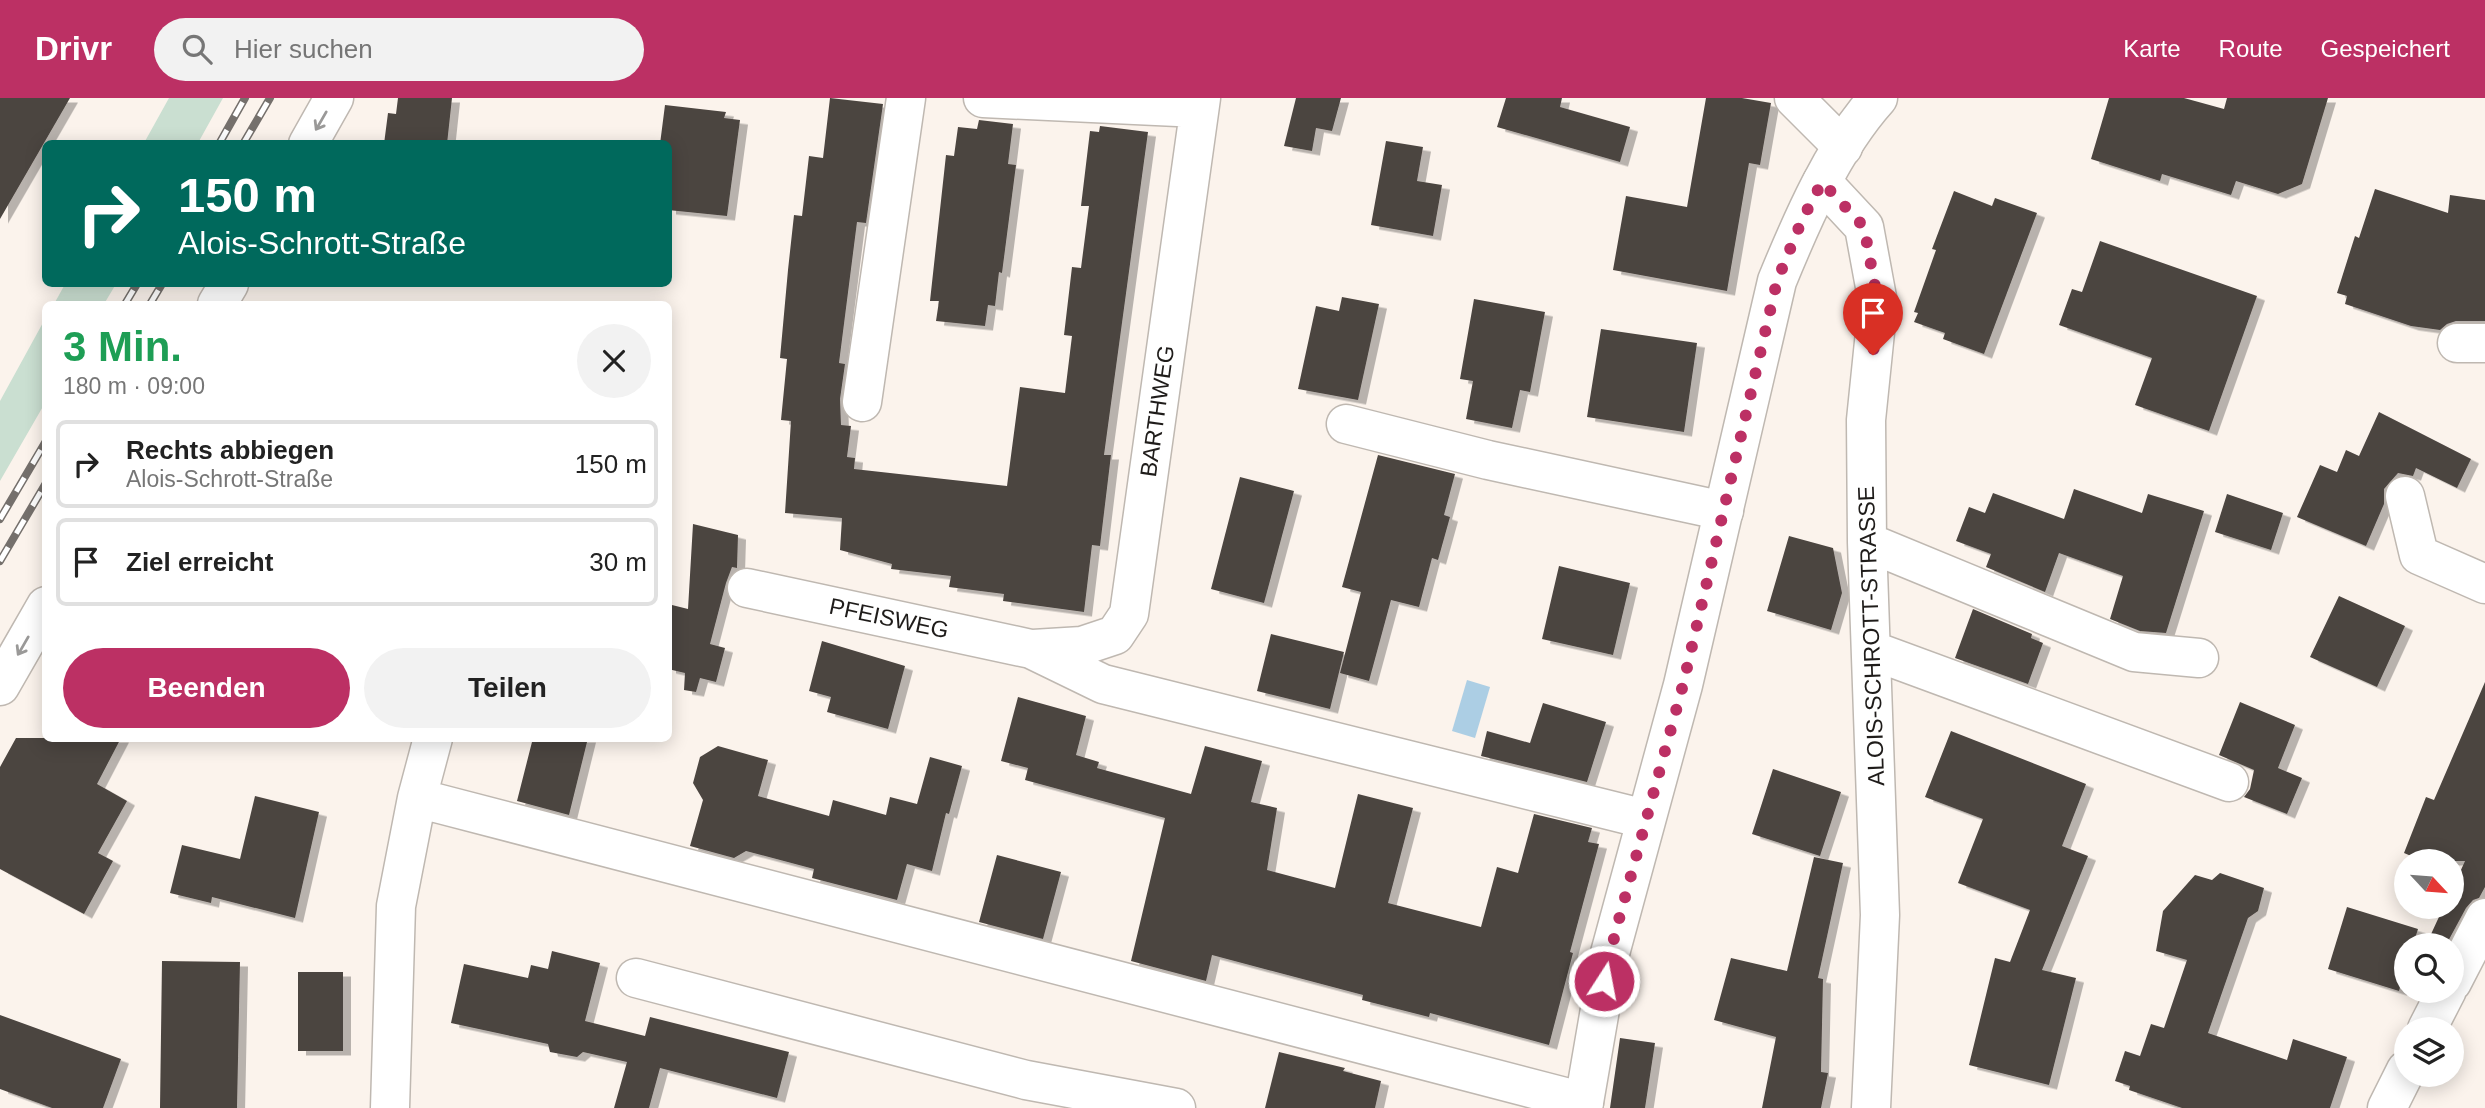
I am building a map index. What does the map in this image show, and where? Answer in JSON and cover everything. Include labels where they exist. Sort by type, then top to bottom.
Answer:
[{"type":"street","points":[[310,140],[334,98]]},
{"type":"street","points":[[862,402],[906,98]]},
{"type":"street","points":[[983,98],[1200,103]]},
{"type":"street","points":[[1794,98],[1843,147]]},
{"type":"street","points":[[417,797],[1583,1105],[1609,957],[1683,685],[1777,281],[1802,220],[1822,182],[1878,98]]},
{"type":"street","name":"BARTHWEG","points":[[1031,649],[1082,646],[1115,635],[1129,614],[1200,103]]},
{"type":"street","name":"ALOIS-SCHROTT-STRASSE","points":[[1822,182],[1864,227],[1878,303],[1866,420],[1867,542],[1880,915],[1871,1108]]},
{"type":"street","points":[[1346,424],[1488,460],[1724,511]]},
{"type":"street","points":[[2405,496],[2419,555],[2485,584]]},
{"type":"street","points":[[1867,542],[2134,652],[2199,659]]},
{"type":"street","name":"PFEISWEG","points":[[747,588],[1031,649]]},
{"type":"street","points":[[0,686],[42,613]]},
{"type":"street","points":[[1031,649],[1103,684],[1645,819]]},
{"type":"street","points":[[1871,650],[2230,782]]},
{"type":"street","points":[[390,1108],[396,906],[417,797],[432,742]]},
{"type":"street","points":[[2464,959],[2485,918]]},
{"type":"street","points":[[636,978],[1026,1080],[1176,1108]]},
{"type":"street","points":[[2387,1108],[2398,1087]]},
{"type":"green space","points":[[169,98],[223,98],[200,140],[146,140]]},
{"type":"green space","points":[[63,287],[114,287],[106,301],[56,301]]},
{"type":"green space","points":[[42,324],[42,408],[0,481],[0,401]]},
{"type":"water","points":[[1467,680],[1490,687],[1475,738],[1452,731]]},
{"type":"building","points":[[0,98],[70,98],[46,140],[42,140],[42,146],[0,219]]},
{"type":"building","points":[[398,98],[452,98],[447,140],[385,140],[388,113],[396,114]]},
{"type":"building","points":[[830,98],[883,104],[866,223],[857,222],[839,363],[845,364],[840,399],[841,425],[851,426],[847,457],[855,458],[854,469],[1007,486],[1020,387],[1065,393],[1072,336],[1064,335],[1072,267],[1081,268],[1089,206],[1081,206],[1090,131],[1099,132],[1100,126],[1148,132],[1104,455],[1111,455],[1100,546],[1092,545],[1084,612],[1003,601],[1004,594],[949,587],[951,576],[891,569],[892,564],[840,550],[842,518],[785,513],[791,421],[781,420],[787,359],[780,358],[788,270],[794,215],[802,216],[809,156],[823,158]]},
{"type":"building","points":[[1296,98],[1341,98],[1332,131],[1316,128],[1312,151],[1284,146]]},
{"type":"building","points":[[1506,98],[1562,98],[1560,107],[1630,127],[1620,162],[1497,127]]},
{"type":"building","points":[[1706,98],[1742,98],[1771,103],[1760,165],[1749,163],[1727,291],[1613,270],[1626,196],[1687,207]]},
{"type":"building","points":[[2109,98],[2184,98],[2224,109],[2227,98],[2328,98],[2302,184],[2278,194],[2236,181],[2231,195],[2162,174],[2160,181],[2091,159]]},
{"type":"building","points":[[665,105],[726,112],[724,118],[740,120],[727,216],[672,210],[672,140],[661,140]]},
{"type":"building","points":[[979,120],[1013,124],[1008,164],[1016,165],[1002,273],[999,272],[995,306],[988,305],[985,326],[936,321],[939,301],[930,301],[946,155],[954,156],[958,127],[977,129]]},
{"type":"building","points":[[1386,141],[1423,147],[1417,181],[1442,185],[1433,236],[1371,225]]},
{"type":"building","points":[[2375,189],[2448,213],[2450,195],[2485,200],[2485,321],[2456,321],[2440,330],[2411,326],[2345,304],[2347,296],[2337,293],[2355,236],[2359,238]]},
{"type":"building","points":[[1954,191],[1992,206],[1995,198],[2037,213],[1984,354],[1943,339],[1945,333],[1914,322],[1918,313],[1914,312],[1936,250],[1932,249]]},
{"type":"building","points":[[2100,241],[2257,296],[2209,431],[2135,405],[2152,358],[2059,325],[2072,289],[2082,292]]},
{"type":"building","points":[[1342,297],[1379,304],[1358,400],[1298,389],[1316,306],[1339,311]]},
{"type":"building","points":[[1474,299],[1545,312],[1530,392],[1520,390],[1512,428],[1466,419],[1473,381],[1460,379]]},
{"type":"building","points":[[1601,329],[1697,343],[1684,432],[1587,417]]},
{"type":"building","points":[[2379,412],[2471,459],[2457,488],[2416,468],[2413,476],[2398,473],[2384,489],[2384,504],[2366,546],[2297,517],[2320,465],[2337,472],[2346,450],[2359,456]]},
{"type":"building","points":[[1378,455],[1455,474],[1444,515],[1450,517],[1438,560],[1432,558],[1419,607],[1391,600],[1369,681],[1340,673],[1361,592],[1342,587]]},
{"type":"building","points":[[1240,477],[1294,491],[1264,603],[1211,589]]},
{"type":"building","points":[[2074,489],[2142,513],[2148,494],[2204,511],[2166,633],[2140,631],[2110,619],[2123,576],[2059,553],[2045,592],[1986,567],[1991,554],[1956,541],[1969,507],[1985,513],[1993,493],[2064,519]]},
{"type":"building","points":[[2227,494],[2283,513],[2271,550],[2215,532]]},
{"type":"building","points":[[693,524],[738,535],[737,568],[732,567],[726,583],[710,644],[725,648],[716,682],[700,678],[696,692],[684,690],[685,673],[672,670],[672,605],[688,609]]},
{"type":"building","points":[[1789,536],[1833,548],[1842,593],[1831,630],[1767,611]]},
{"type":"building","points":[[1559,566],[1630,583],[1613,655],[1542,639]]},
{"type":"building","points":[[2339,596],[2405,626],[2377,687],[2310,657]]},
{"type":"building","points":[[1973,609],[2032,634],[2031,638],[2043,643],[2028,684],[1955,658]]},
{"type":"building","points":[[1271,634],[1344,652],[1330,709],[1257,691]]},
{"type":"building","points":[[822,641],[905,666],[888,729],[827,712],[831,697],[809,691]]},
{"type":"building","points":[[2485,682],[2485,887],[2479,898],[2473,900],[2464,912],[2464,849],[2406,849],[2426,797],[2434,800]]},
{"type":"building","points":[[1018,697],[1086,716],[1076,755],[1099,762],[1097,768],[1191,794],[1205,746],[1262,761],[1251,802],[1277,808],[1267,870],[1335,888],[1358,794],[1413,808],[1388,903],[1481,927],[1497,867],[1518,873],[1534,814],[1592,828],[1588,842],[1599,844],[1549,1045],[1430,1013],[1429,1017],[1362,1000],[1363,995],[1212,955],[1206,981],[1131,961],[1165,818],[1025,780],[1028,768],[1001,761]]},
{"type":"building","points":[[2240,702],[2295,725],[2278,768],[2302,778],[2287,814],[2244,797],[2250,789],[2254,770],[2219,755]]},
{"type":"building","points":[[1543,703],[1606,722],[1587,782],[1481,756],[1487,731],[1530,743]]},
{"type":"building","points":[[1951,731],[2086,784],[2062,846],[2088,856],[2042,970],[2076,978],[2049,1085],[1969,1065],[1995,958],[2010,962],[2030,910],[1958,883],[1983,819],[1925,797]]},
{"type":"building","points":[[16,738],[42,738],[42,742],[119,742],[97,784],[127,801],[98,853],[113,861],[84,914],[0,869],[0,767]]},
{"type":"building","points":[[532,742],[587,742],[569,815],[517,801]]},
{"type":"building","points":[[718,746],[768,760],[758,796],[829,816],[833,800],[886,815],[890,797],[917,804],[930,757],[962,766],[949,814],[946,813],[932,871],[907,864],[897,900],[812,878],[814,869],[746,851],[734,858],[690,846],[703,800],[693,783],[700,757]]},
{"type":"building","points":[[1773,769],[1841,792],[1820,856],[1752,834]]},
{"type":"building","points":[[255,796],[319,812],[295,918],[212,897],[211,903],[170,893],[182,845],[240,859]]},
{"type":"building","points":[[997,855],[1061,872],[1043,939],[979,922]]},
{"type":"building","points":[[1814,857],[1843,863],[1818,978],[1823,979],[1821,1072],[1828,1073],[1821,1108],[1762,1108],[1776,1037],[1714,1020],[1731,958],[1787,971]]},
{"type":"building","points":[[2220,873],[2264,888],[2258,911],[2248,918],[2208,1033],[2287,1060],[2293,1039],[2347,1057],[2330,1108],[2182,1108],[2129,1090],[2130,1086],[2115,1081],[2125,1051],[2140,1056],[2151,1024],[2164,1028],[2187,960],[2156,951],[2163,911],[2195,875],[2212,880]]},
{"type":"building","points":[[2347,907],[2418,929],[2417,933],[2394,933],[2394,989],[2328,969]]},
{"type":"building","points":[[2438,919],[2460,919],[2452,933],[2432,933]]},
{"type":"building","points":[[552,951],[600,963],[585,1021],[645,1036],[650,1017],[789,1052],[777,1098],[660,1068],[649,1108],[614,1108],[627,1062],[583,1052],[577,1057],[550,1052],[548,1044],[451,1023],[464,964],[528,978],[531,965],[548,969]]},
{"type":"building","points":[[162,961],[240,962],[237,1108],[160,1108]]},
{"type":"building","points":[[298,972],[343,972],[343,1051],[298,1051]]},
{"type":"building","points":[[0,1015],[121,1059],[103,1108],[52,1108],[0,1089]]},
{"type":"building","points":[[1620,1038],[1655,1043],[1645,1108],[1610,1108]]},
{"type":"building","points":[[1279,1052],[1345,1068],[1343,1071],[1381,1081],[1375,1108],[1265,1108]]},
{"type":"railway","points":[[221,140],[245,98]]},
{"type":"railway","points":[[245,140],[270,98]]},
{"type":"railway","points":[[127,301],[135,287]]},
{"type":"railway","points":[[152,301],[160,287]]},
{"type":"railway","points":[[0,519],[42,448]]},
{"type":"railway","points":[[0,561],[42,490]]},
{"type":"route","points":[[1604,981],[1645,819],[1683,685],[1777,281],[1802,220],[1822,182],[1864,227],[1878,303],[1873,355]]}]
